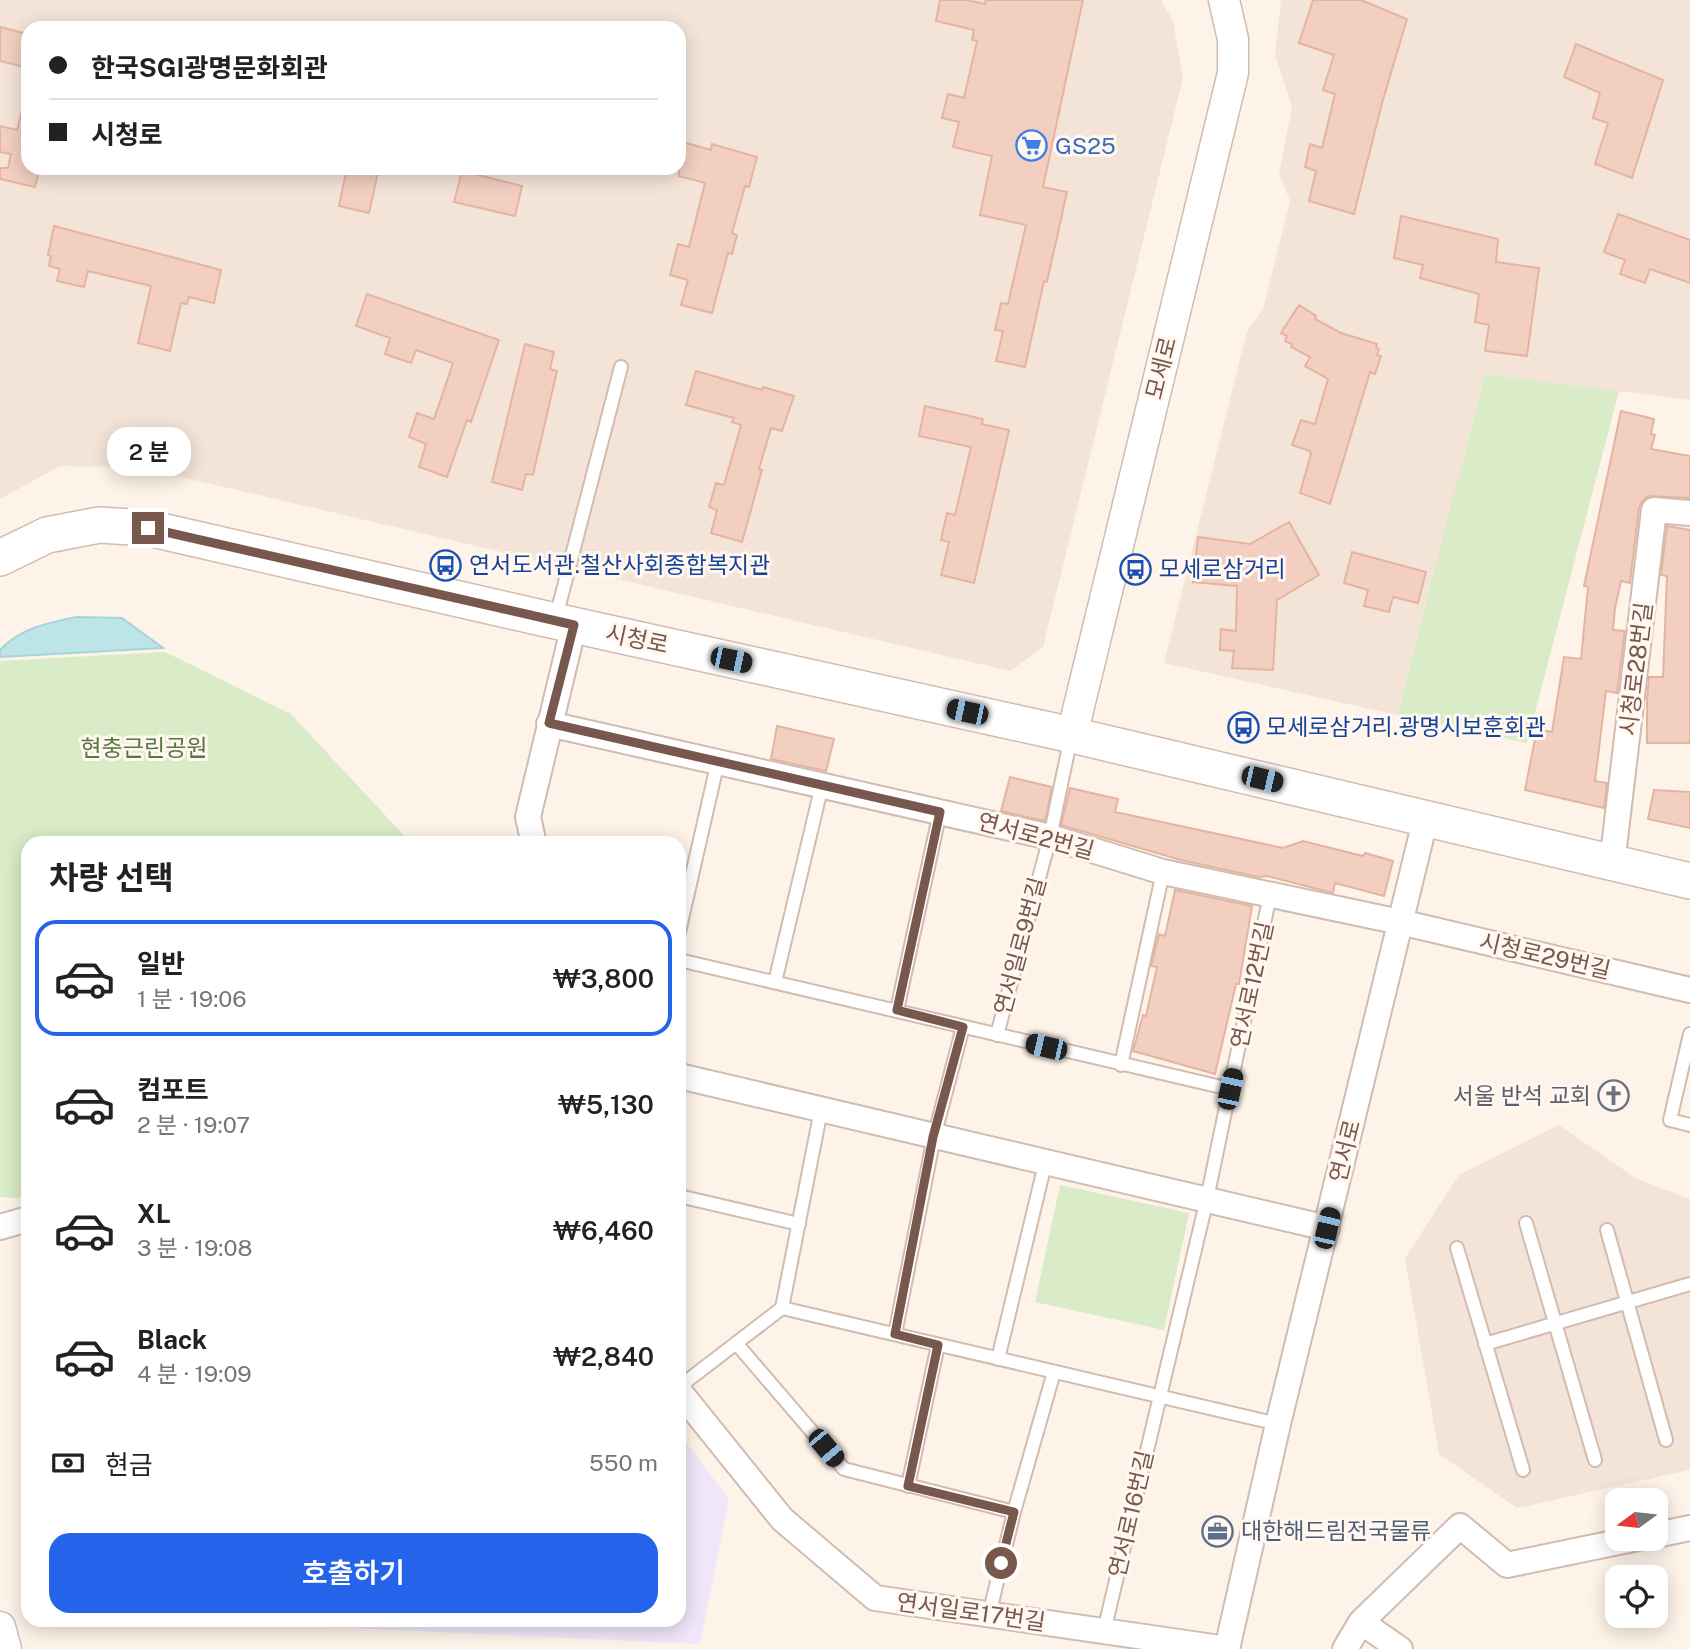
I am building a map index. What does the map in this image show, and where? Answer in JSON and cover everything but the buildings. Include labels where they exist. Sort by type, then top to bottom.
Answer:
[{"type":"main road","name":"시청로","points":[[0,558],[47,535],[99,525],[148,528],[1072,735],[1690,881]]},
{"type":"street","name":"모세로","points":[[1072,735],[1233,73],[1233,39],[1224,0]]},
{"type":"street","name":"시청로28번길","points":[[1612,864],[1654,510],[1690,513]]},
{"type":"street","points":[[532,836],[528,817],[549,723],[565,623]]},
{"type":"street","name":"연서로2번길","points":[[549,723],[1050,837],[1163,872],[1401,922]]},
{"type":"street","name":"연서로","points":[[1227,1649],[1278,1424],[1426,817]]},
{"type":"street","name":"시청로29번길","points":[[1401,922],[1690,990]]},
{"type":"street","points":[[686,1078],[1327,1228]]},
{"type":"street","points":[[0,1227],[21,1221]]},
{"type":"street","name":"연서일로17번길","points":[[686,1398],[782,1519],[875,1598],[1227,1649]]},
{"type":"street","points":[[1345,1649],[1361,1622],[1460,1526],[1507,1565],[1605,1545]]},
{"type":"street","points":[[1668,1533],[1690,1528]]},
{"type":"street","points":[[1361,1622],[1400,1649]]},
{"type":"street","points":[[0,1627],[6,1649]]},
{"type":"lane","points":[[565,623],[621,367]]},
{"type":"lane","name":"연서일로9번길","points":[[997,1035],[1050,837],[1072,735]]},
{"type":"lane","points":[[686,901],[718,761]]},
{"type":"lane","points":[[775,982],[822,785]]},
{"type":"lane","points":[[897,1010],[940,812]]},
{"type":"lane","points":[[1121,1065],[1163,872]]},
{"type":"lane","name":"연서로12번길","points":[[1158,1396],[1206,1199],[1270,895]]},
{"type":"lane","name":"연서일로9번길","points":[[686,962],[1230,1089]]},
{"type":"lane","points":[[895,1334],[933,1137],[963,1027]]},
{"type":"lane","points":[[1690,1034],[1670,1120],[1690,1125]]},
{"type":"lane","points":[[686,1383],[782,1308],[821,1110]]},
{"type":"lane","points":[[998,1359],[1045,1164]]},
{"type":"lane","points":[[686,1198],[799,1224]]},
{"type":"lane","points":[[1526,1223],[1595,1460]]},
{"type":"lane","points":[[1607,1230],[1666,1440]]},
{"type":"lane","points":[[1457,1248],[1522,1470]]},
{"type":"lane","points":[[1485,1344],[1690,1284]]},
{"type":"lane","points":[[782,1308],[1278,1424]]},
{"type":"lane","points":[[736,1343],[844,1469],[1014,1512]]},
{"type":"lane","points":[[908,1486],[938,1345]]},
{"type":"lane","points":[[989,1615],[1014,1512],[1054,1372]]},
{"type":"lane","name":"연서로16번길","points":[[1104,1631],[1158,1396]]},
{"type":"shaded area","points":[[0,0],[1161,0],[1173,21],[1183,78],[1043,647],[1010,671],[139,467],[60,466],[0,499]]},
{"type":"shaded area","points":[[1281,0],[1690,0],[1690,400],[1485,374],[1397,715],[1164,663],[1247,331],[1263,309],[1290,201],[1279,173],[1292,107],[1275,55]]},
{"type":"shaded area","points":[[1559,1125],[1637,1179],[1690,1199],[1690,1470],[1517,1508],[1439,1454],[1405,1258],[1459,1175]]},
{"type":"shaded area","points":[[686,1442],[729,1499],[700,1644],[331,1627],[686,1627]]},
{"type":"green space","points":[[1485,374],[1619,391],[1527,743],[1397,715]]},
{"type":"green space","name":"현충근린공원","points":[[165,652],[291,714],[404,836],[21,836],[21,1197],[17,1198],[0,1197],[0,661]]},
{"type":"green space","points":[[1060,1185],[1189,1213],[1164,1330],[1035,1302]]},
{"type":"water","points":[[76,617],[122,618],[163,648],[0,657],[0,650],[26,631]]},
{"type":"place","name":"GS25","points":[[1032,146]]},
{"type":"place","name":"연서도서관.철산사회종합복지관","points":[[446,565]]},
{"type":"place","name":"모세로삼거리","points":[[1136,569]]},
{"type":"place","name":"모세로삼거리.광명시보훈회관","points":[[1243,727]]},
{"type":"place","name":"서울 반석 교회","points":[[1614,1096]]},
{"type":"place","name":"대한해드림전국물류","points":[[1218,1531]]},
{"type":"route","points":[[148,528],[574,625],[549,723],[940,812],[897,1010],[963,1027],[933,1137],[895,1334],[938,1345],[908,1486],[1014,1512],[1001,1563]]}]
